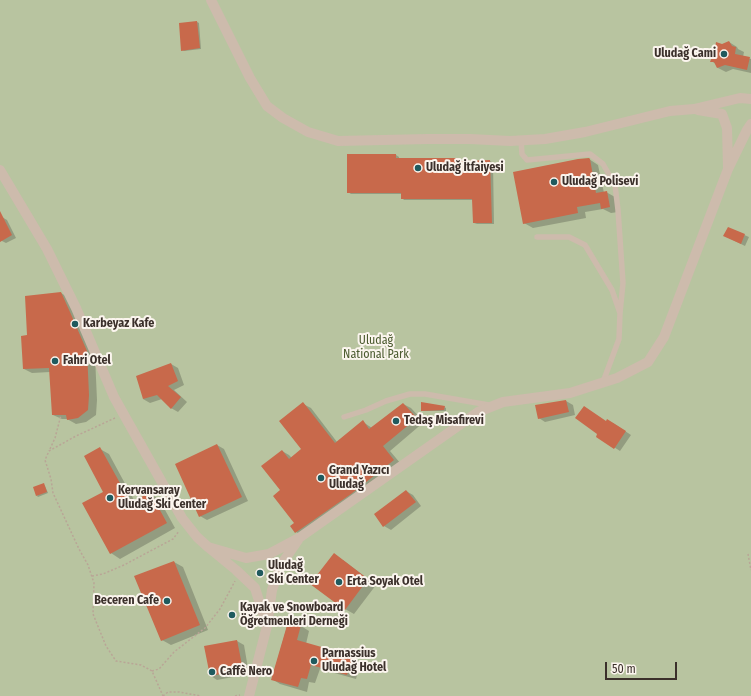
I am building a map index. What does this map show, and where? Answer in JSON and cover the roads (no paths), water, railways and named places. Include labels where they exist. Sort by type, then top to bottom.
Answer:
[{"type":"street","points":[[211,0],[250,78],[267,106],[308,132],[338,141],[428,139],[510,141],[545,139],[585,132],[670,112],[694,109],[740,98],[751,99]]},
{"type":"street","points":[[694,109],[722,114],[727,128],[728,169]]},
{"type":"street","points":[[208,547],[246,558],[269,554],[299,538],[478,412],[503,402],[570,393],[616,378],[648,362],[664,337],[728,169],[751,124]]},
{"type":"street","points":[[0,170],[47,249],[76,308],[114,397],[182,518],[197,537],[239,572],[255,588],[267,626]]},
{"type":"street","points":[[249,696],[267,626],[272,590],[281,565],[299,538]]},
{"type":"lane","points":[[521,140],[522,154],[527,160],[590,154],[603,164],[615,185],[623,283],[619,338],[603,382]]},
{"type":"lane","points":[[537,237],[568,237],[585,245],[612,290],[620,313]]},
{"type":"lane","points":[[344,417],[366,410],[386,401],[410,394],[425,394],[493,406]]},
{"type":"place","name":"Uludağ Cami","points":[[724,54]]},
{"type":"place","name":"Uludağ İtfaiyesi","points":[[418,168]]},
{"type":"place","name":"Uludağ Polisevi","points":[[554,182]]},
{"type":"place","name":"Karbeyaz Kafe","points":[[75,324]]},
{"type":"place","name":"Fahri Otel","points":[[55,361]]},
{"type":"place","name":"Tedaş Misafirevi","points":[[396,421]]},
{"type":"place","name":"Grand Yazıcı Uludağ","points":[[321,478]]},
{"type":"place","name":"Kervansaray Uludağ Ski Center","points":[[110,498]]},
{"type":"place","name":"Uludağ Ski Center","points":[[260,573]]},
{"type":"place","name":"Erta Soyak Otel","points":[[339,582]]},
{"type":"place","name":"Beceren Cafe","points":[[167,601]]},
{"type":"place","name":"Kayak ve Snowboard Öğretmenleri Derneği","points":[[232,615]]},
{"type":"place","name":"Parnassius Uludağ Hotel","points":[[314,661]]},
{"type":"place","name":"Caffè Nero","points":[[212,672]]},
{"type":"park label","name":"Uludağ National Park","points":[[376,348]]}]
